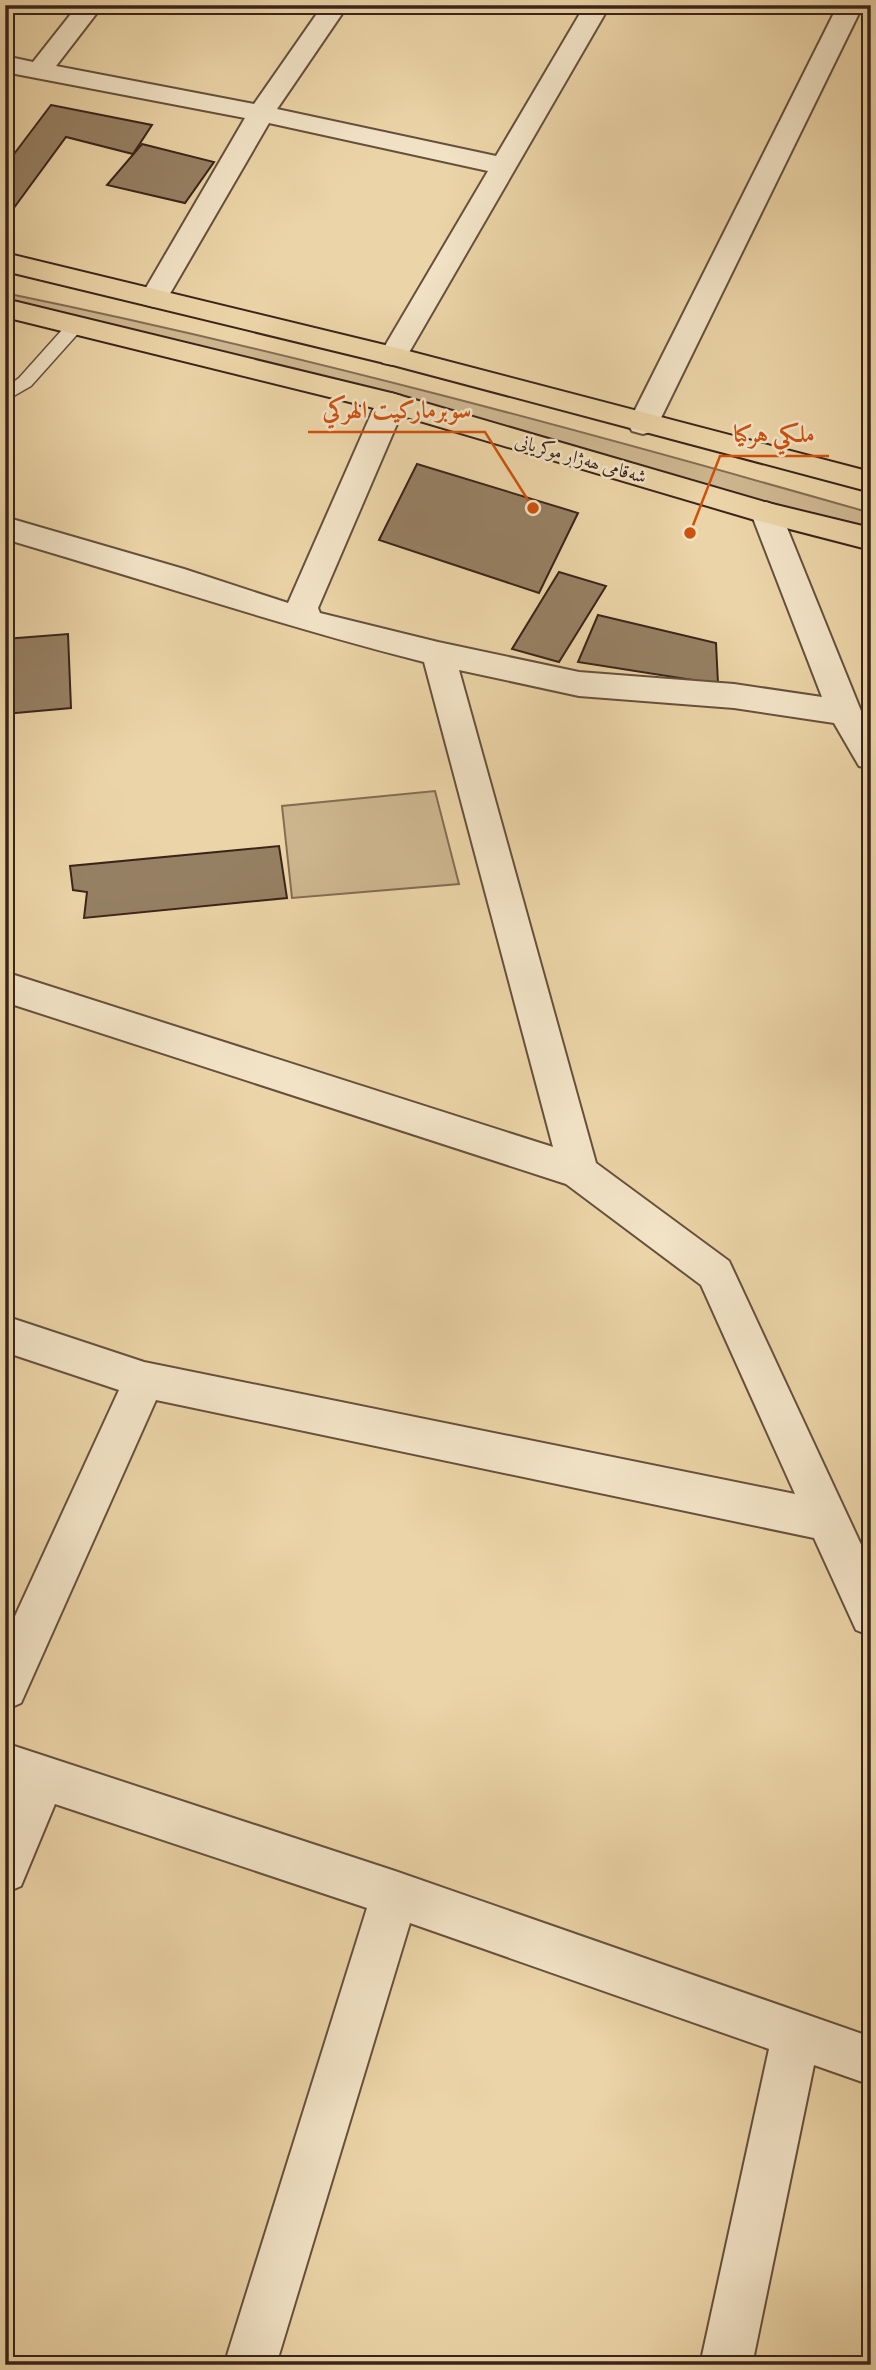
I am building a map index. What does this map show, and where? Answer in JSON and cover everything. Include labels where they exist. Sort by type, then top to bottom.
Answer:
[{"type":"highway","points":[[5,262],[393,356],[871,482]]},
{"type":"highway","name":"شەقامی ھەژار موکریانی","points":[[5,308],[390,402],[766,513],[871,539]]},
{"type":"street","points":[[39,71],[90,5]]},
{"type":"street","points":[[154,298],[261,113],[336,5]]},
{"type":"street","points":[[393,356],[598,5]]},
{"type":"street","points":[[643,424],[851,5]]},
{"type":"street","points":[[5,64],[261,113],[503,166]]},
{"type":"street","points":[[308,621],[302,608],[390,402]]},
{"type":"street","points":[[766,513],[845,712],[871,757]]},
{"type":"street","points":[[5,528],[173,577],[308,621],[438,654],[579,684],[734,696],[845,712]]},
{"type":"street","points":[[438,654],[579,1172]]},
{"type":"street","points":[[5,987],[579,1172],[715,1273],[871,1615]]},
{"type":"street","points":[[5,1334],[144,1380],[828,1521]]},
{"type":"street","points":[[5,1688],[144,1380]]},
{"type":"street","points":[[5,1870],[25,1771],[395,1894],[871,2062]]},
{"type":"street","points":[[250,2365],[395,1894]]},
{"type":"street","points":[[726,2365],[796,2035]]},
{"type":"lane","points":[[5,396],[25,382],[76,325]]},
{"type":"shaded area","points":[[5,293],[332,367],[656,452],[871,513],[871,533],[5,307]]},
{"type":"shaded area","points":[[435,791],[459,884],[292,898],[282,806]]},
{"type":"building","points":[[51,105],[152,125],[133,154],[66,137],[5,220],[5,166]]},
{"type":"building","points":[[142,144],[214,162],[185,203],[107,185]]},
{"type":"building","points":[[417,464],[578,513],[539,593],[379,540]]},
{"type":"building","points":[[559,572],[606,586],[559,662],[512,649]]},
{"type":"building","points":[[598,615],[716,643],[718,684],[578,662]]},
{"type":"building","points":[[68,634],[71,708],[5,714],[5,639]]},
{"type":"building","points":[[279,846],[287,898],[84,918],[87,892],[73,890],[70,866]]},
{"type":"place","name":"سوبرماركيت الهركي","points":[[533,508]]},
{"type":"place","name":"ملكي هركيا","points":[[690,533]]}]
